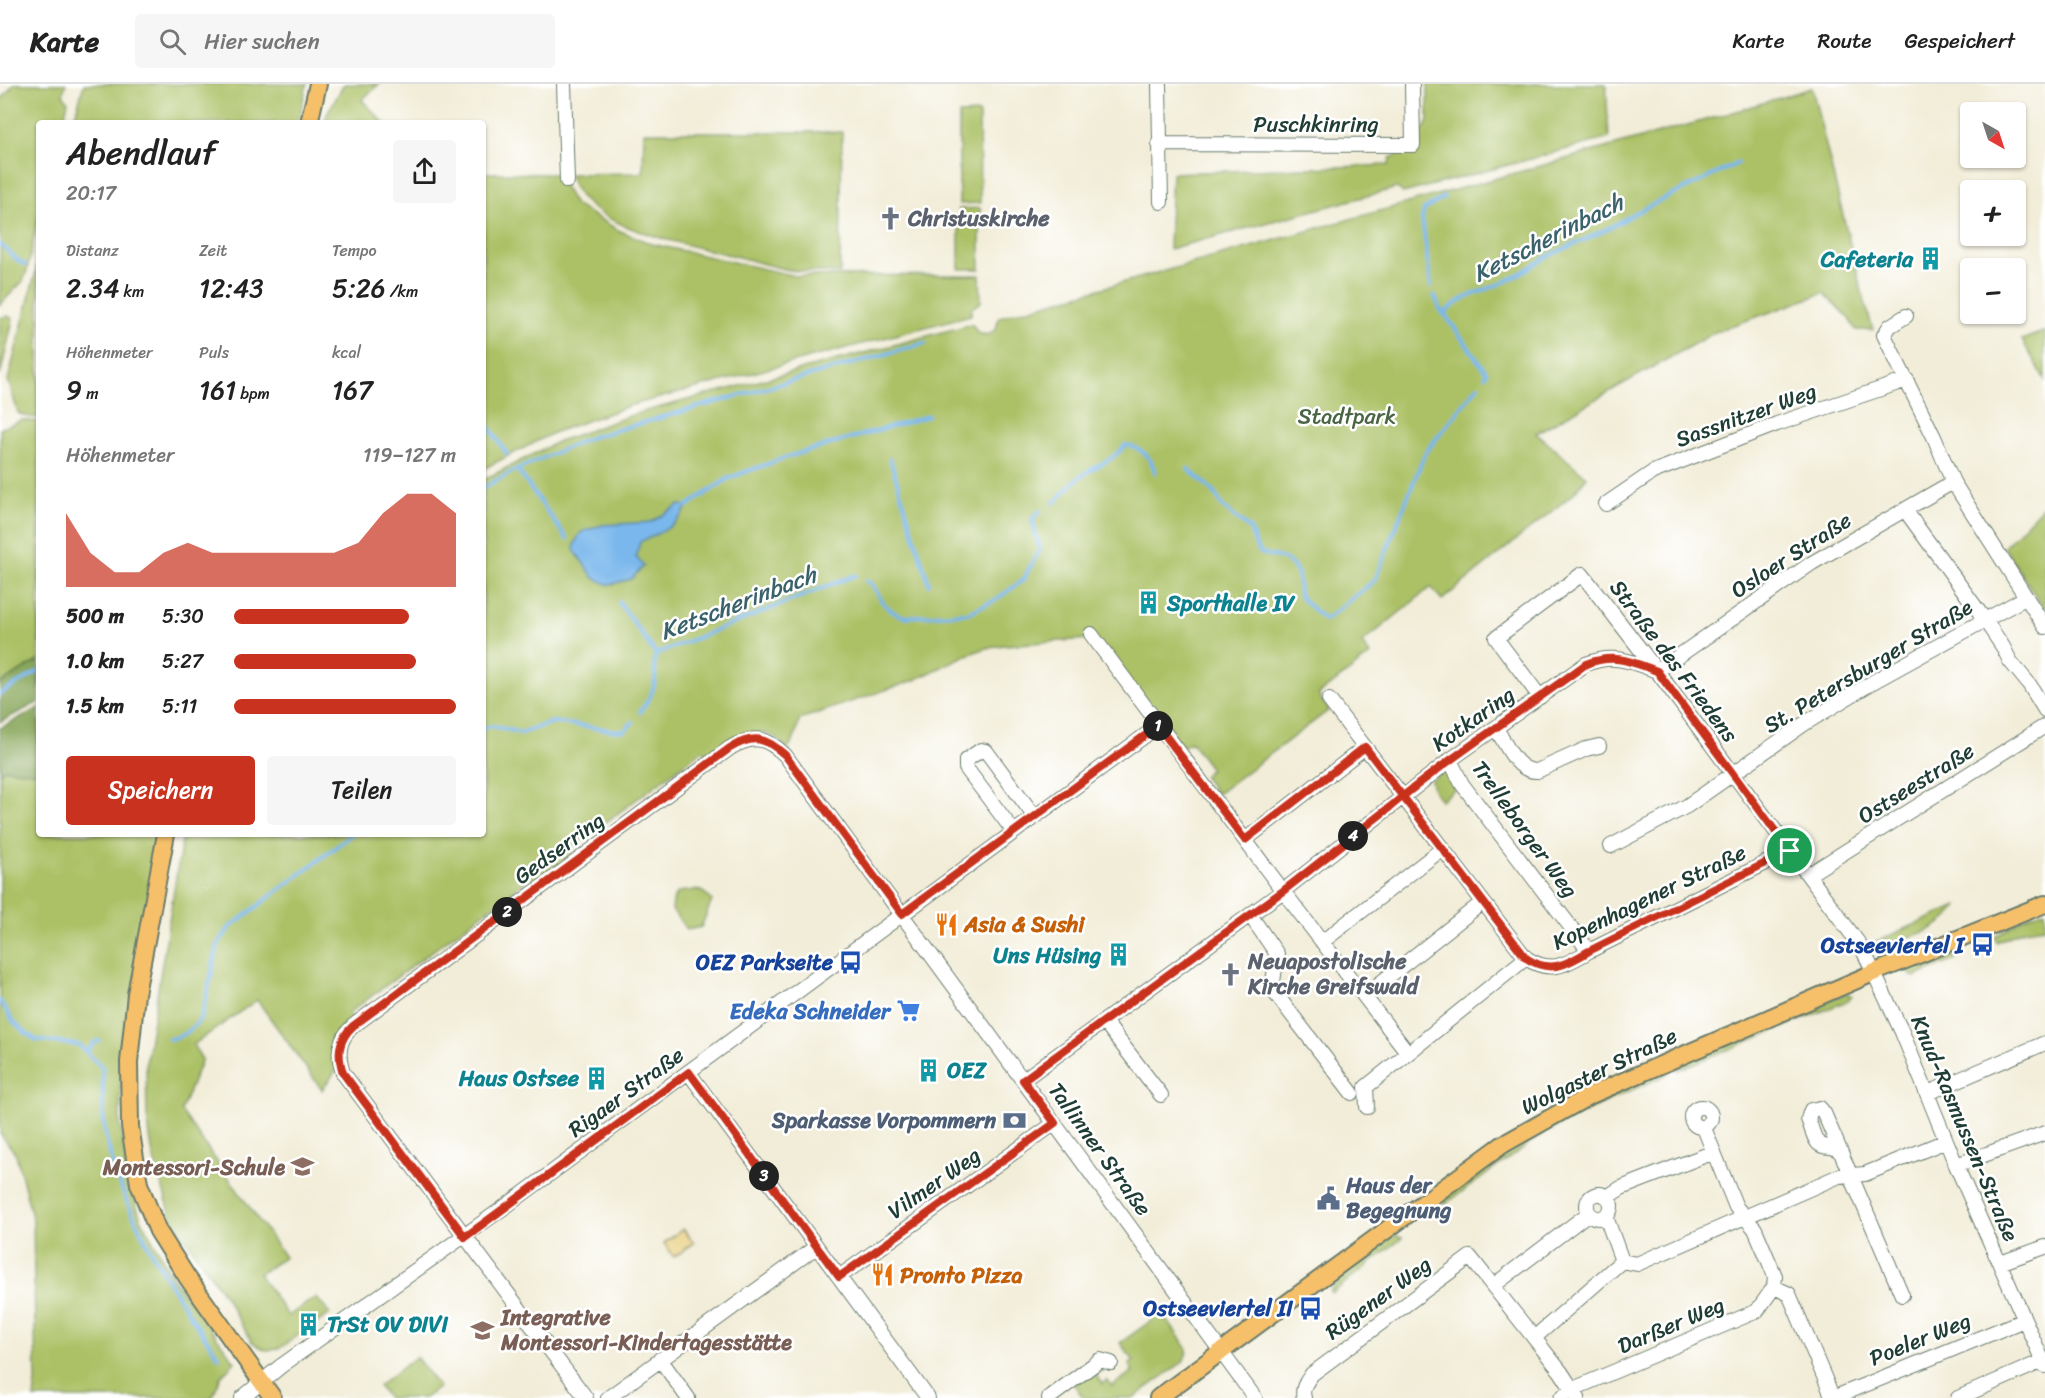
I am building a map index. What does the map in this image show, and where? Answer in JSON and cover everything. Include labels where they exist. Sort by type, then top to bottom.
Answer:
[{"type":"main road","points":[[310,120],[318,84]]},
{"type":"main road","points":[[165,837],[136,994],[129,1062],[130,1126],[139,1184],[158,1231],[186,1277],[273,1398]]},
{"type":"main road","name":"Wolgaster Straße","points":[[1158,1398],[1522,1132],[1591,1095],[1873,973],[2045,904]]},
{"type":"street","points":[[564,84],[567,181]]},
{"type":"street","points":[[1159,84],[1161,202]]},
{"type":"street","name":"Puschkinring","points":[[1159,144],[1413,145],[1412,84]]},
{"type":"street","points":[[1906,316],[1890,326],[1884,335],[1934,437],[1953,482],[2045,627]]},
{"type":"street","name":"Sassnitzer Weg","points":[[1606,504],[1653,472],[1777,424],[1907,380]]},
{"type":"street","name":"Osloer Straße","points":[[1657,671],[1812,563],[1953,482]]},
{"type":"street","points":[[1905,510],[1985,620],[2010,661],[2029,684],[2045,710]]},
{"type":"street","name":"Straße des Friedens","points":[[1582,574],[1657,671],[1862,948],[1873,973]]},
{"type":"street","name":"Kotkaring","points":[[1540,697],[1496,638],[1582,574]]},
{"type":"street","name":"St. Petersburger Straße","points":[[1734,774],[1804,724],[1878,679],[2025,598]]},
{"type":"street","points":[[1091,634],[1158,726],[1408,1053]]},
{"type":"street","name":"Kotkaring","points":[[1402,797],[1450,760],[1586,664],[1602,658],[1631,661],[1657,671]]},
{"type":"street","points":[[1329,700],[1526,958],[1366,1087],[1367,1107]]},
{"type":"street","name":"Rigaer Straße","points":[[242,1398],[281,1366],[465,1237],[1158,726]]},
{"type":"street","name":"Ostseestraße","points":[[1808,876],[2045,726]]},
{"type":"street","points":[[1496,728],[1517,762],[1530,772],[1599,746]]},
{"type":"street","name":"Gedserring","points":[[586,1398],[343,1073],[338,1052],[346,1032],[730,748],[748,740],[766,740],[785,755],[902,914]]},
{"type":"street","points":[[1245,840],[1365,747]]},
{"type":"street","points":[[1014,832],[966,768],[966,760],[972,755],[981,750],[986,751],[1035,816]]},
{"type":"street","name":"Trelleborger Weg","points":[[1450,760],[1462,784],[1589,951]]},
{"type":"street","name":"Straße des Friedens","points":[[1611,846],[1687,806],[1734,774]]},
{"type":"street","points":[[1023,1080],[1283,891],[1402,797]]},
{"type":"street","points":[[1322,942],[1442,849]]},
{"type":"street","name":"Kopenhagener Straße","points":[[1526,958],[1536,965],[1550,967],[1567,964],[1790,851]]},
{"type":"street","points":[[1364,996],[1483,902]]},
{"type":"street","name":"Tallinner Straße","points":[[902,914],[1255,1398]]},
{"type":"street","points":[[1250,915],[1277,954],[1272,989],[1352,1093]]},
{"type":"street","name":"Knud-Rasmussen-Straße","points":[[1873,973],[1928,1093],[1956,1165],[2044,1362]]},
{"type":"street","points":[[1104,1021],[1161,1095]]},
{"type":"street","points":[[1928,1093],[2045,1043]]},
{"type":"street","points":[[689,1072],[928,1398]]},
{"type":"street","name":"Vilmer Weg","points":[[839,1277],[1055,1123]]},
{"type":"street","points":[[1704,1128],[1736,1207],[1755,1228],[1775,1276],[1774,1287],[1789,1294],[1833,1398]]},
{"type":"street","points":[[1956,1165],[2045,1133]]},
{"type":"street","points":[[1622,1261],[1637,1264],[1839,1176],[1865,1174],[1946,1141]]},
{"type":"street","points":[[1607,1197],[1621,1188],[1714,1152]]},
{"type":"street","points":[[1841,1153],[1902,1295]]},
{"type":"street","points":[[1606,1217],[1598,1218],[1589,1213],[1587,1204],[1598,1194],[1607,1197],[1611,1207],[1606,1217],[1622,1261]]},
{"type":"street","points":[[1576,1393],[1493,1286],[1589,1213]]},
{"type":"street","points":[[608,1398],[816,1247]]},
{"type":"street","points":[[2000,1263],[2045,1247]]},
{"type":"street","name":"Rügener Weg","points":[[1304,1398],[1302,1393],[1305,1384],[1312,1374],[1470,1257],[1493,1286]]},
{"type":"street","points":[[1534,1338],[1622,1261]]},
{"type":"street","name":"Darßer Weg","points":[[1561,1398],[1757,1311],[1774,1287]]},
{"type":"street","name":"Poeler Weg","points":[[1833,1398],[2024,1320]]},
{"type":"street","points":[[660,1359],[688,1398]]},
{"type":"street","points":[[1048,1398],[1100,1360],[1111,1363]]},
{"type":"street","points":[[1958,1398],[2044,1362]]},
{"type":"green space","points":[[14,84],[66,84],[63,94],[68,102],[64,120],[36,120],[36,228],[23,281],[0,305],[0,101]]},
{"type":"green space","points":[[84,84],[307,84],[299,120],[74,120]]},
{"type":"green space","points":[[344,84],[379,84],[362,100],[381,120],[326,120]]},
{"type":"green space","points":[[1428,84],[1606,84],[1609,138],[1403,193],[1397,188],[1169,249],[1172,173],[1389,165],[1390,158],[1414,147],[1428,121]]},
{"type":"green space","name":"Stadtpark","points":[[1812,88],[1873,330],[1856,330],[1849,319],[1824,293],[1717,331],[1536,433],[1587,477],[1573,494],[1442,600],[1431,587],[1362,643],[1370,655],[1318,695],[1329,710],[1217,794],[1203,776],[1211,769],[1191,742],[1182,747],[1089,639],[986,648],[915,680],[800,719],[793,742],[787,749],[774,737],[766,733],[758,733],[709,757],[703,750],[570,849],[575,856],[537,884],[532,877],[349,1013],[353,1019],[335,1072],[322,1090],[257,1000],[193,1045],[202,1059],[181,1111],[285,1257],[259,1274],[288,1316],[316,1297],[330,1314],[278,1349],[265,1350],[252,1342],[224,1295],[172,1219],[153,1156],[147,1117],[146,1063],[183,837],[486,837],[486,478],[559,441],[635,414],[972,324],[978,333],[988,335],[996,329],[999,317],[1720,116]]},
{"type":"green space","points":[[979,113],[980,203],[959,204],[959,114]]},
{"type":"green space","points":[[644,132],[842,132],[840,273],[780,268],[685,245],[635,230],[611,220],[591,207],[577,192],[570,174],[643,173]]},
{"type":"green space","points":[[486,173],[557,174],[575,205],[620,231],[652,244],[796,276],[980,275],[981,302],[972,308],[971,315],[632,405],[555,432],[486,467]]},
{"type":"green space","points":[[980,208],[980,269],[959,269],[959,209]]},
{"type":"green space","points":[[36,271],[36,418],[18,413],[8,380]]},
{"type":"green space","points":[[8,316],[13,319],[0,376],[0,318]]},
{"type":"green space","points":[[2045,331],[2045,380],[2022,340]]},
{"type":"green space","points":[[22,420],[36,422],[36,662],[0,684],[0,429]]},
{"type":"green space","points":[[2045,504],[2045,608],[2044,609],[2004,547]]},
{"type":"green space","points":[[36,662],[36,704],[0,722],[0,684]]},
{"type":"green space","points":[[36,710],[36,773],[6,769],[0,772],[0,728]]},
{"type":"green space","points":[[1447,768],[1459,786],[1441,800],[1433,790],[1431,780]]},
{"type":"green space","points":[[6,769],[36,773],[36,837],[160,837],[121,1072],[120,1123],[128,1178],[141,1219],[173,1278],[235,1362],[221,1376],[212,1398],[34,1398],[36,1381],[33,1221],[16,1154],[0,1134],[0,772]]},
{"type":"green space","points":[[694,890],[704,893],[712,901],[701,927],[687,930],[672,910],[673,903],[677,893]]},
{"type":"green space","points":[[1957,906],[1950,916],[1931,929],[1873,949],[1871,944]]},
{"type":"green space","points":[[2045,910],[2045,927],[2024,930],[1997,942],[1995,937],[2022,919]]},
{"type":"green space","points":[[1955,954],[1957,959],[1914,977],[1906,969]]},
{"type":"green space","points":[[1847,993],[1852,996],[1847,1001],[1678,1070],[1672,1069],[1674,1064]]},
{"type":"green space","points":[[1666,1069],[1670,1073],[1609,1100],[1544,1133],[1445,1204],[1443,1197],[1546,1124]]},
{"type":"green space","points":[[1395,1235],[1402,1238],[1332,1293],[1330,1291],[1344,1274]]},
{"type":"green space","points":[[1162,1313],[1187,1348],[1183,1362],[1133,1398],[1083,1398],[1074,1384],[1099,1368],[1102,1371],[1096,1375],[1102,1384],[1107,1380],[1112,1386],[1133,1371],[1129,1365],[1134,1361],[1120,1343]]},
{"type":"green space","points":[[416,1357],[439,1387],[424,1398],[388,1398],[378,1386]]},
{"type":"sand","points":[[683,1229],[694,1243],[674,1257],[664,1243]]},
{"type":"water","points":[[679,505],[687,506],[674,524],[640,542],[636,557],[644,566],[631,579],[609,585],[594,578],[574,550],[581,532],[602,525],[651,522]]},
{"type":"waterway","name":"Ketscherinbach","points":[[1485,376],[1487,373],[1448,319],[1446,312],[1451,307],[1738,163]]},
{"type":"waterway","points":[[1431,286],[1422,219],[1424,210],[1444,197]]},
{"type":"waterway","points":[[0,244],[25,264]]},
{"type":"waterway","points":[[1434,295],[1441,311],[1447,317]]},
{"type":"waterway","points":[[486,486],[517,469],[592,437],[925,343]]},
{"type":"waterway","name":"Ketscherinbach","points":[[1188,469],[1213,491],[1224,508],[1250,529],[1261,553],[1285,559],[1293,566],[1298,574],[1299,594],[1325,620],[1375,580],[1425,453],[1478,386]]},
{"type":"waterway","points":[[687,506],[729,478],[790,456],[928,416]]},
{"type":"waterway","points":[[486,422],[507,454]]},
{"type":"waterway","name":"Ketscherinbach","points":[[1054,503],[1077,479],[1112,458],[1125,445],[1145,454],[1155,473]]},
{"type":"waterway","points":[[890,459],[929,584]]},
{"type":"waterway","points":[[517,469],[567,539]]},
{"type":"waterway","name":"Ketscherinbach","points":[[866,581],[872,584],[883,603],[893,612],[904,617],[968,613],[997,599],[1023,580],[1040,549],[1032,519],[1040,511]]},
{"type":"waterway","name":"Ketscherinbach","points":[[640,712],[653,688],[656,654],[856,576]]},
{"type":"waterway","points":[[619,602],[656,654]]},
{"type":"waterway","points":[[0,694],[36,673]]},
{"type":"waterway","name":"Ketscherinbach","points":[[486,727],[493,726],[521,733],[553,722],[619,731],[625,730],[633,722]]},
{"type":"waterway","name":"Ketscherinbach","points":[[169,1039],[188,1032],[202,1016],[218,944],[230,927],[349,837]]},
{"type":"waterway","name":"Ketscherinbach","points":[[0,1001],[13,1021],[36,1040],[79,1045],[102,1067],[105,1132],[122,1190],[150,1249],[184,1306],[219,1357]]},
{"type":"waterway","name":"Ketscherinbach","points":[[87,1052],[95,1042],[99,1041]]},
{"type":"place","name":"Christuskirche","points":[[890,218]]},
{"type":"place","name":"Cafeteria","points":[[1931,259]]},
{"type":"place","name":"Sporthalle IV","points":[[1149,603]]},
{"type":"place","name":"Asia & Sushi","points":[[946,924]]},
{"type":"place","name":"Ostseeviertel I","points":[[1982,945]]},
{"type":"place","name":"Uns Hüsing","points":[[1119,955]]},
{"type":"place","name":"OEZ Parkseite","points":[[851,962]]},
{"type":"place","name":"Neuapostolische Kirche Greifswald","points":[[1230,974]]},
{"type":"place","name":"Edeka Schneider","points":[[908,1011]]},
{"type":"place","name":"OEZ","points":[[929,1070]]},
{"type":"place","name":"Haus Ostsee","points":[[597,1078]]},
{"type":"place","name":"Sparkasse Vorpommern","points":[[1014,1120]]},
{"type":"place","name":"Montessori-Schule","points":[[303,1167]]},
{"type":"place","name":"Haus der Begegnung","points":[[1328,1198]]},
{"type":"place","name":"Pronto Pizza","points":[[882,1275]]},
{"type":"place","name":"Ostseeviertel II","points":[[1311,1308]]},
{"type":"place","name":"TrSt OV DIVI","points":[[309,1324]]},
{"type":"place","name":"Integrative Montessori-Kindertagesstätte","points":[[483,1330]]},
{"type":"route","points":[[1790,851],[1567,964],[1550,967],[1536,965],[1526,958],[1402,797],[1365,747],[1245,840],[1158,726],[902,914],[785,755],[766,740],[748,740],[730,748],[353,1026],[346,1032],[338,1052],[343,1073],[465,1237],[689,1072],[839,1277],[1055,1123],[1023,1080],[1283,891],[1402,797],[1450,760],[1586,664],[1602,658],[1614,658],[1631,661],[1657,671],[1790,851]]}]
